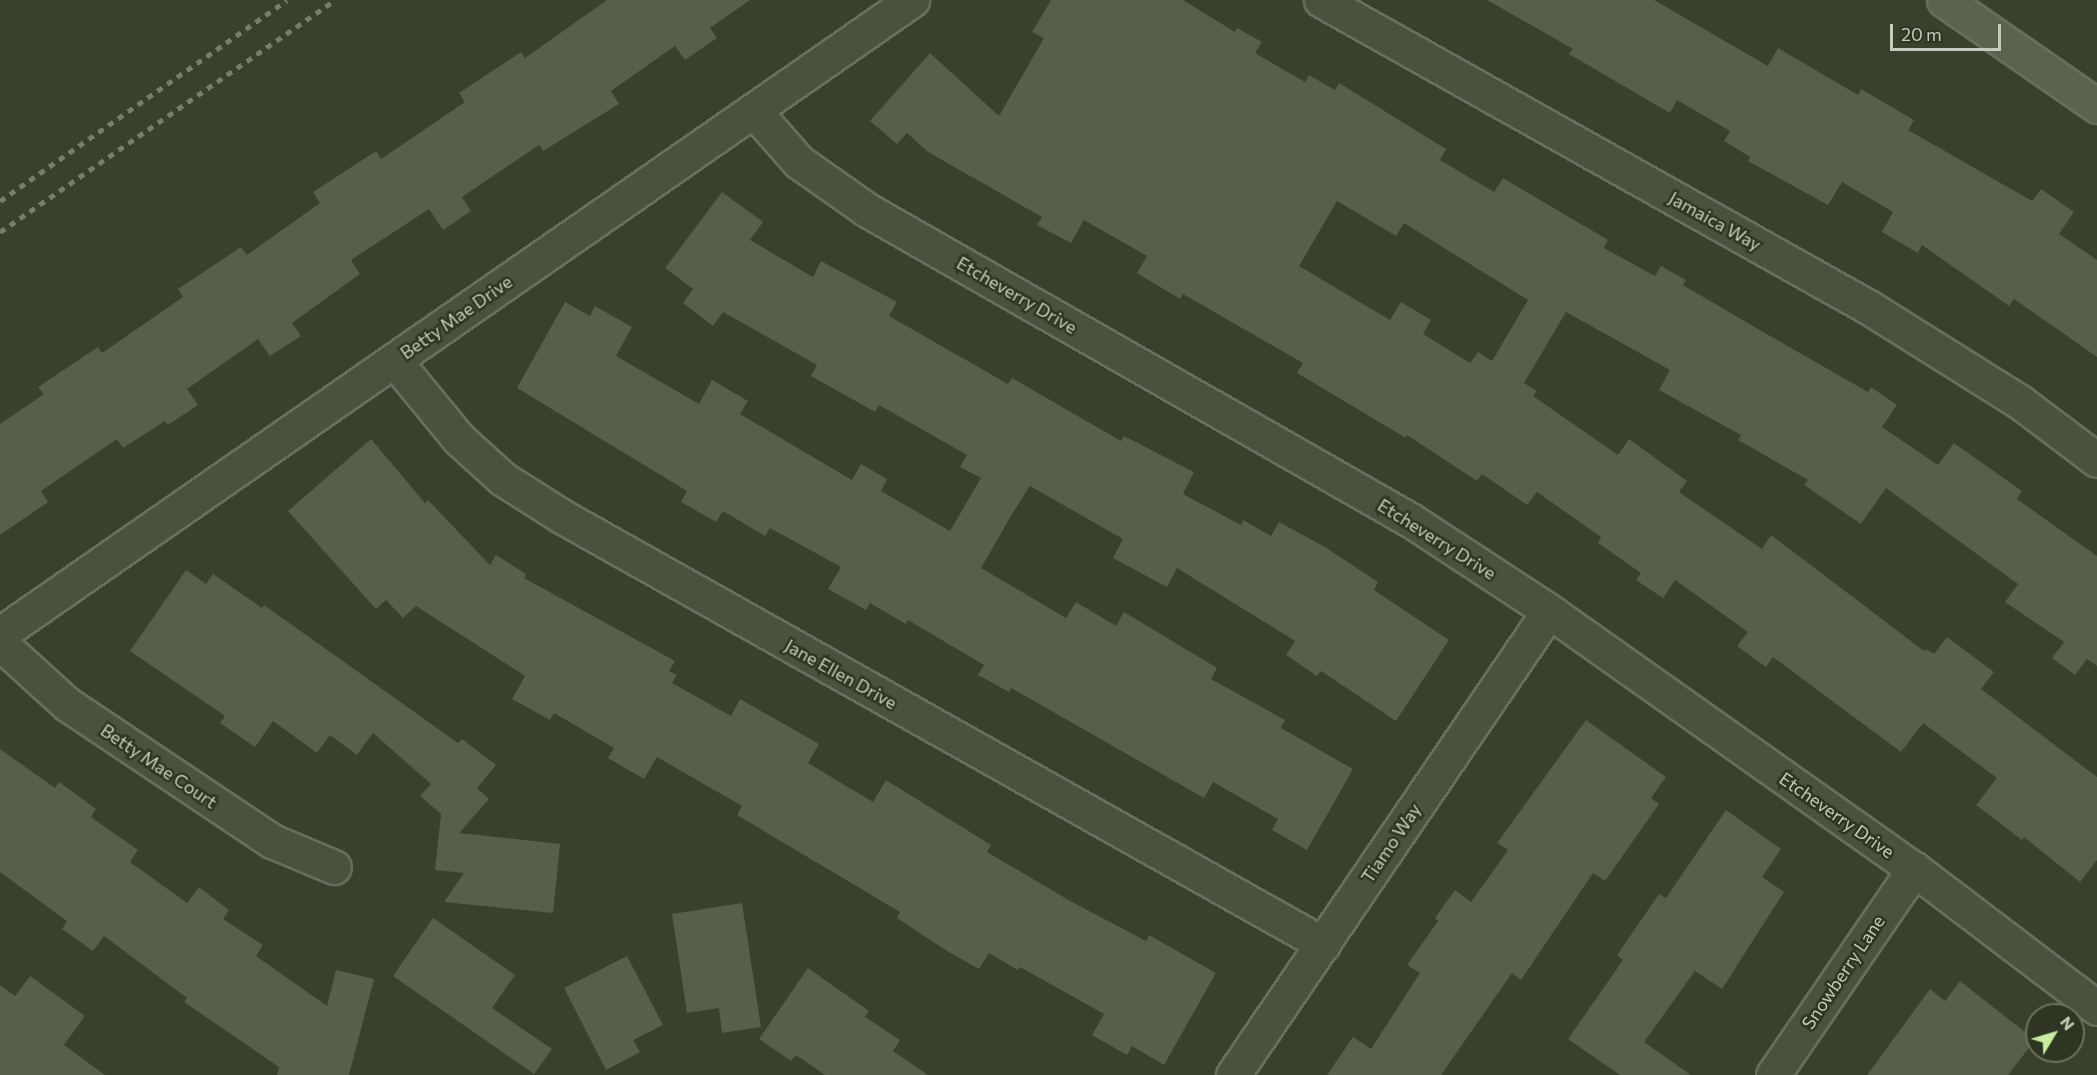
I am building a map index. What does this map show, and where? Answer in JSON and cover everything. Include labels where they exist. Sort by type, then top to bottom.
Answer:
[{"type":"main road","points":[[1944,0],[2097,106]]},
{"type":"street","name":"Betty Mae Drive","points":[[0,634],[912,0]]},
{"type":"street","name":"Jamaica Way","points":[[1321,0],[1869,308],[2020,402],[2097,460]]},
{"type":"street","name":"Etcheverry Drive","points":[[754,111],[799,162],[867,210],[1412,521],[1549,611],[1914,869],[2097,1008]]},
{"type":"street","name":"Jane Ellen Drive","points":[[394,360],[459,440],[503,479],[563,517],[1323,944]]},
{"type":"street","name":"Tiamo Way","points":[[1233,1075],[1549,611]]},
{"type":"street","name":"Betty Mae Court","points":[[0,643],[66,704],[272,841],[334,867]]},
{"type":"street","name":"Snowberry Lane","points":[[1773,1075],[1914,869]]},
{"type":"building","points":[[607,0],[750,0],[710,28],[717,38],[685,60],[675,46],[611,91],[619,104],[543,151],[539,145],[462,197],[471,211],[443,230],[429,209],[351,260],[360,274],[292,323],[301,336],[270,356],[258,339],[187,389],[198,405],[168,425],[165,421],[123,448],[117,439],[41,491],[48,502],[0,535],[0,424],[44,394],[38,387],[98,347],[102,353],[183,297],[178,289],[241,247],[247,255],[320,203],[313,192],[376,151],[381,159],[465,102],[459,93],[521,52],[525,58]]},
{"type":"building","points":[[1051,0],[1183,0],[1235,32],[1237,28],[1262,42],[1255,53],[1305,82],[1309,75],[1335,90],[1339,83],[1446,149],[1440,160],[1494,192],[1503,178],[1608,240],[1604,248],[1655,276],[1661,266],[1686,280],[1683,285],[1765,333],[1868,392],[1871,387],[1897,405],[1882,427],[1938,465],[1954,443],[2022,491],[2017,499],[2097,556],[2097,666],[2087,659],[2075,675],[2052,658],[2064,642],[2005,602],[2018,584],[1886,488],[1861,524],[1804,485],[1808,480],[1738,440],[1741,435],[1659,390],[1670,370],[1566,312],[1524,383],[1537,391],[1533,396],[1618,455],[1629,439],[1687,481],[1679,492],[1762,549],[1771,535],[1924,651],[1926,649],[1934,654],[1947,637],[1994,672],[1981,689],[2097,777],[2097,860],[2080,882],[2024,837],[2022,840],[1976,805],[1997,778],[1923,723],[1901,752],[1773,657],[1766,667],[1737,646],[1748,632],[1675,580],[1663,598],[1636,580],[1641,573],[1598,543],[1601,537],[1537,492],[1527,505],[1482,474],[1477,481],[1407,435],[1406,438],[1297,373],[1303,363],[1183,294],[1180,299],[1137,273],[1147,256],[1084,220],[1071,243],[1037,225],[1042,217],[928,152],[907,133],[897,144],[870,121],[930,53],[999,116],[1044,38],[1032,32]],"holes":[[[1337,201],[1396,236],[1404,223],[1528,300],[1492,361],[1478,352],[1470,363],[1423,334],[1431,320],[1401,302],[1390,320],[1299,266]]]},
{"type":"building","points":[[1487,0],[1654,0],[1768,66],[1778,48],[1858,95],[1861,89],[1914,120],[1908,130],[2032,201],[2041,189],[2074,212],[2059,234],[2097,260],[2097,357],[2014,299],[2009,306],[1922,245],[1918,253],[1882,232],[1893,212],[1842,182],[1828,205],[1748,161],[1750,157],[1724,141],[1730,131],[1677,100],[1670,113],[1569,54],[1573,49]]},
{"type":"building","points":[[722,192],[763,222],[750,240],[813,277],[821,261],[897,302],[889,316],[1008,384],[1012,378],[1121,441],[1124,436],[1194,472],[1183,494],[1241,525],[1243,520],[1271,536],[1279,522],[1325,547],[1378,582],[1374,590],[1449,640],[1396,721],[1321,671],[1317,676],[1286,655],[1295,641],[1177,568],[1167,587],[1113,558],[1123,539],[1030,486],[981,568],[1066,618],[1076,602],[1116,626],[1124,612],[1217,668],[1211,679],[1285,720],[1281,728],[1353,769],[1307,850],[1272,830],[1278,819],[1213,782],[1204,798],[1011,688],[1009,692],[978,675],[984,665],[908,620],[906,624],[870,603],[866,610],[828,589],[841,567],[770,528],[765,536],[723,511],[716,522],[681,502],[687,491],[517,388],[565,302],[590,316],[595,306],[632,327],[616,356],[699,404],[712,380],[748,401],[740,414],[852,480],[861,464],[887,479],[881,491],[950,531],[981,478],[960,467],[967,455],[879,405],[875,412],[811,376],[817,365],[723,312],[713,326],[683,303],[693,289],[665,268]]},
{"type":"building","points":[[371,439],[425,503],[428,500],[490,565],[496,555],[526,574],[524,578],[675,661],[669,671],[677,675],[672,683],[731,716],[740,699],[819,744],[808,763],[873,802],[886,780],[991,845],[987,852],[1072,902],[1146,941],[1149,935],[1216,973],[1164,1065],[1132,1046],[1127,1055],[1092,1035],[1104,1014],[1020,967],[1018,970],[989,953],[979,969],[947,951],[897,918],[900,912],[737,815],[742,806],[657,757],[644,779],[608,758],[614,748],[554,713],[550,720],[512,699],[525,676],[416,606],[403,618],[386,600],[376,609],[288,511]]},
{"type":"building","points":[[186,570],[206,584],[213,574],[262,608],[264,605],[458,743],[462,739],[496,765],[477,788],[489,799],[459,833],[560,844],[553,913],[444,902],[464,873],[435,870],[441,814],[420,796],[431,784],[373,733],[357,755],[330,735],[317,753],[273,721],[255,747],[220,723],[225,716],[130,651]]},
{"type":"building","points":[[1586,720],[1666,777],[1651,798],[1659,804],[1605,881],[1593,873],[1521,980],[1512,973],[1441,1075],[1327,1075],[1353,1037],[1371,1049],[1420,973],[1407,965],[1438,921],[1435,918],[1455,890],[1471,902],[1508,850],[1497,843]]},
{"type":"building","points":[[0,749],[55,788],[59,782],[96,809],[91,817],[138,850],[130,862],[187,903],[199,887],[229,910],[223,919],[263,945],[256,956],[327,1006],[336,970],[374,979],[349,1075],[277,1075],[279,1067],[184,1002],[187,998],[104,936],[93,951],[62,929],[67,921],[0,872]]},
{"type":"building","points":[[1726,810],[1781,849],[1762,877],[1784,892],[1722,989],[1695,971],[1644,1042],[1691,1075],[1620,1075],[1568,1039],[1623,960],[1617,955],[1659,894],[1666,898]]},
{"type":"building","points":[[742,903],[761,1027],[722,1033],[719,1008],[687,1013],[672,914]]},
{"type":"building","points":[[433,918],[515,975],[492,1008],[552,1049],[534,1074],[393,976]]},
{"type":"building","points":[[627,956],[663,1025],[633,1040],[640,1052],[606,1070],[564,988]]},
{"type":"building","points":[[808,968],[869,1011],[865,1017],[900,1040],[893,1051],[928,1075],[825,1075],[796,1055],[791,1061],[759,1039]]},
{"type":"building","points":[[30,976],[85,1016],[64,1045],[105,1075],[0,1075],[0,985],[15,996]]},
{"type":"building","points":[[1960,981],[2025,1032],[2025,1053],[2008,1075],[1867,1075],[1930,989],[1945,1001]]},
{"type":"railway","points":[[0,201],[287,0]]},
{"type":"railway","points":[[0,232],[335,0]]}]
